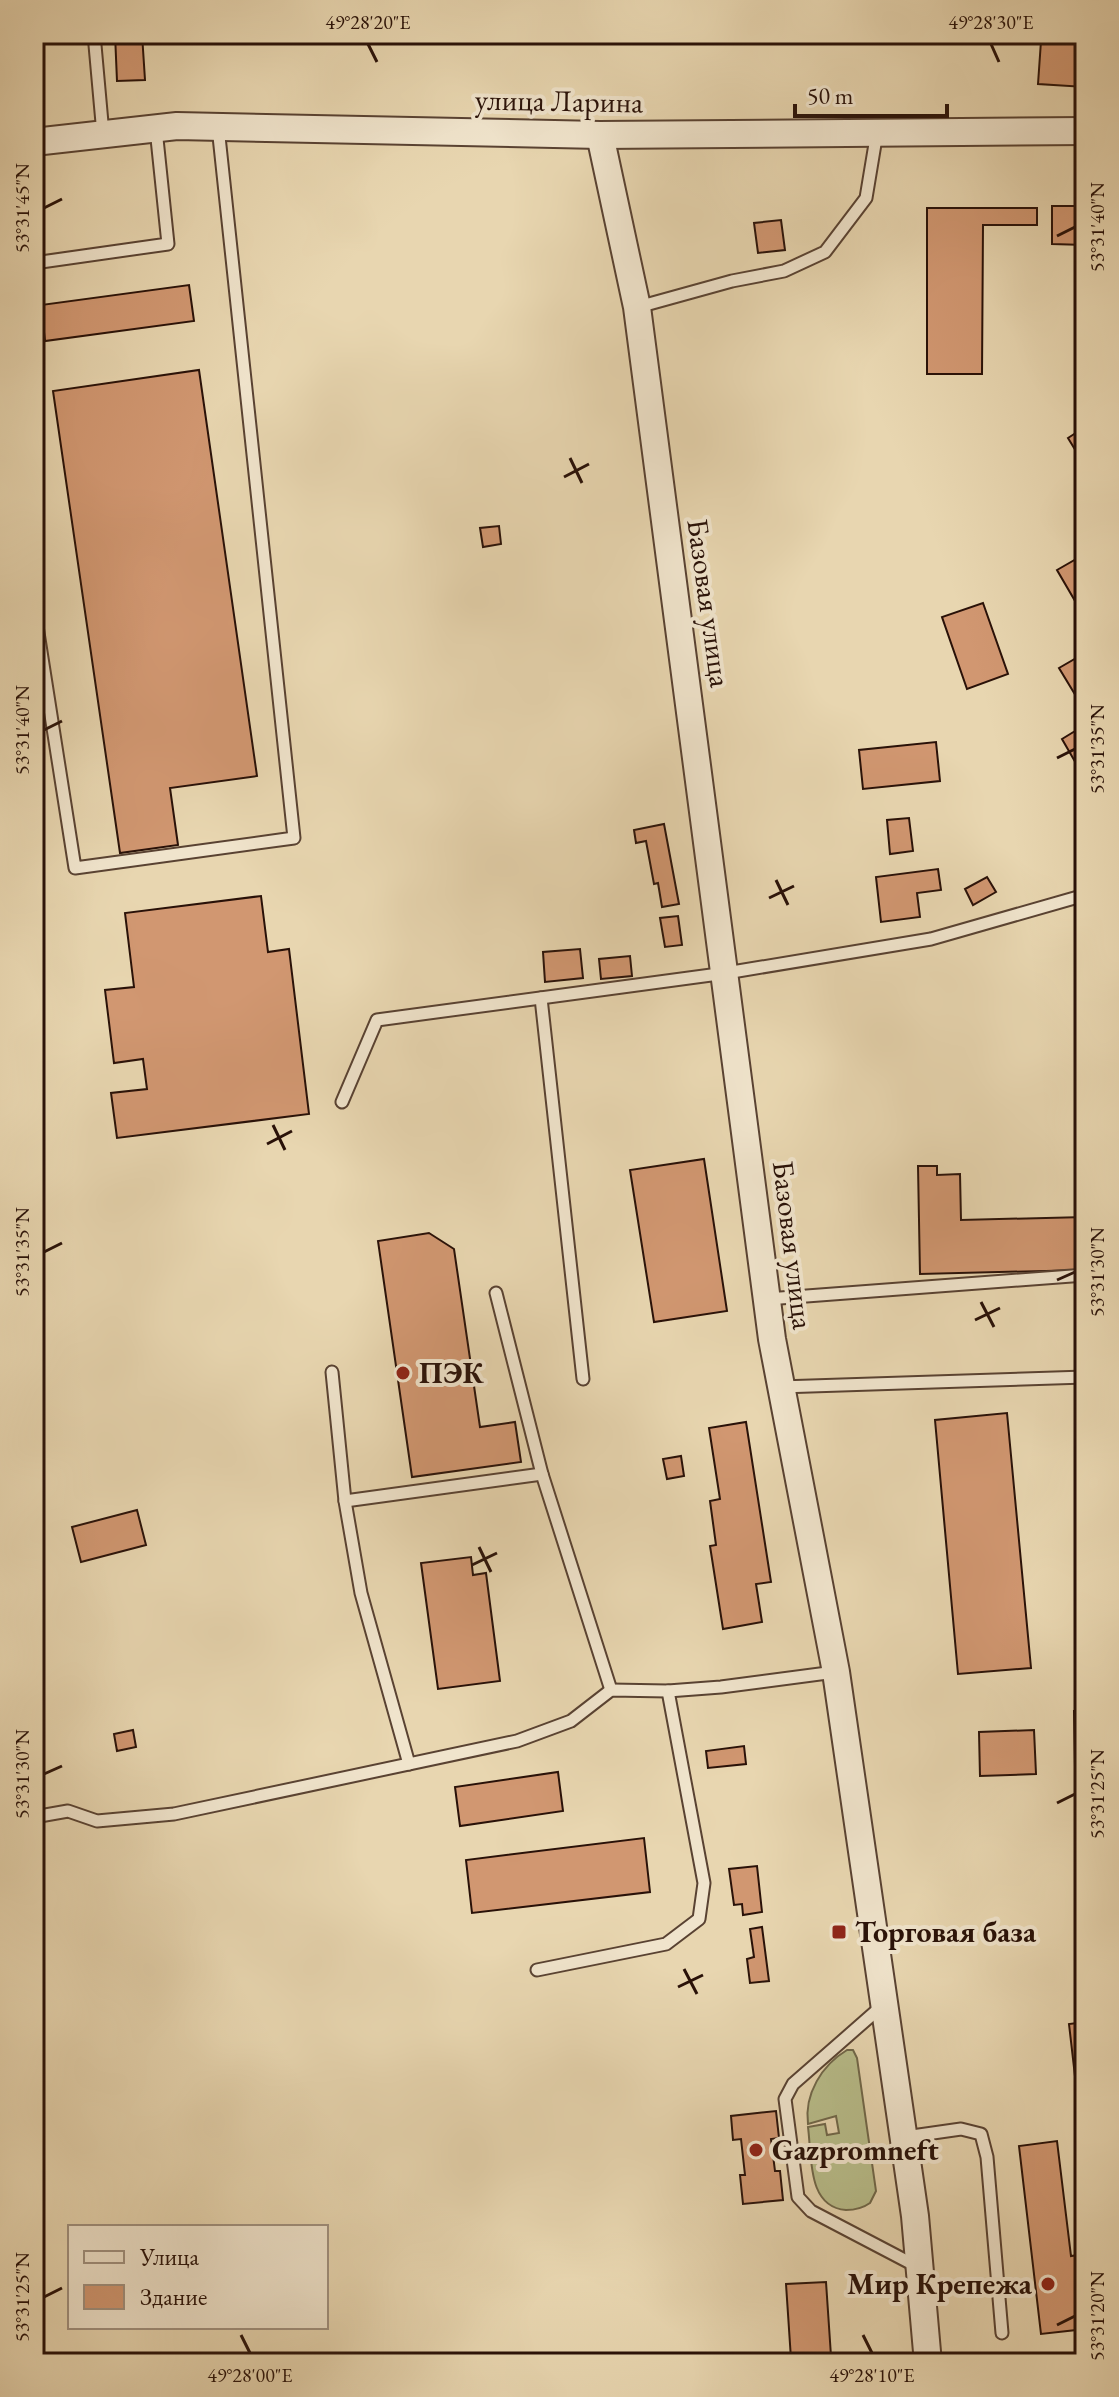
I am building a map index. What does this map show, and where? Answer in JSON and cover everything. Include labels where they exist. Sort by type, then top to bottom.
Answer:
[{"type":"street","name":"улица Ларина","points":[[34,142],[155,128],[218,126],[600,135],[1085,131]]},
{"type":"street","name":"Базовая улица","points":[[600,135],[637,307],[779,1387],[836,1672],[904,2137],[928,2363]]},
{"type":"lane","points":[[94,34],[103,134]]},
{"type":"lane","points":[[34,607],[75,868],[294,838],[218,126]]},
{"type":"lane","points":[[34,263],[168,244],[155,128]]},
{"type":"lane","points":[[637,307],[732,281],[784,271],[825,252],[866,198],[878,131]]},
{"type":"lane","points":[[342,1102],[377,1020],[726,973],[931,939],[1085,895]]},
{"type":"lane","points":[[541,998],[583,1379]]},
{"type":"lane","points":[[767,1299],[1085,1275]]},
{"type":"lane","points":[[496,1293],[542,1474],[611,1690]]},
{"type":"lane","points":[[332,1372],[345,1501],[361,1593],[409,1764]]},
{"type":"lane","points":[[779,1387],[1085,1377]]},
{"type":"lane","points":[[345,1501],[542,1474]]},
{"type":"lane","points":[[34,1817],[68,1811],[97,1821],[174,1814],[517,1741],[571,1721],[611,1690],[668,1691],[721,1687],[836,1672]]},
{"type":"lane","points":[[537,1970],[666,1944],[699,1919],[704,1883],[668,1691]]},
{"type":"lane","points":[[886,2003],[793,2084],[785,2099],[798,2197],[811,2211],[920,2268]]},
{"type":"lane","points":[[904,2137],[961,2129],[981,2134],[987,2157],[1002,2333]]},
{"type":"green space","points":[[847,2050],[853,2050],[857,2058],[876,2191],[867,2205],[846,2210],[833,2207],[824,2200],[811,2166],[808,2127],[825,2124],[827,2135],[839,2133],[836,2116],[808,2124],[808,2113],[817,2081],[830,2064]]},
{"type":"building","points":[[115,34],[142,34],[145,80],[117,81]]},
{"type":"building","points":[[1041,41],[1085,44],[1085,87],[1038,84]]},
{"type":"building","points":[[1052,206],[1085,206],[1085,245],[1052,244]]},
{"type":"building","points":[[927,208],[1037,208],[1037,225],[983,225],[982,374],[927,374]]},
{"type":"building","points":[[781,220],[785,250],[758,253],[754,223]]},
{"type":"building","points":[[189,285],[194,321],[45,341],[41,305]]},
{"type":"building","points":[[199,370],[257,776],[170,788],[178,845],[120,853],[53,391]]},
{"type":"building","points":[[1085,427],[1085,466],[1068,438]]},
{"type":"building","points":[[499,526],[501,544],[483,547],[480,528]]},
{"type":"building","points":[[1085,554],[1085,618],[1057,570]]},
{"type":"building","points":[[983,603],[1008,674],[967,689],[942,617]]},
{"type":"building","points":[[1085,653],[1085,711],[1059,668]]},
{"type":"building","points":[[1085,725],[1085,770],[1081,772],[1062,739]]},
{"type":"building","points":[[936,742],[940,781],[863,789],[859,750]]},
{"type":"building","points":[[909,818],[913,851],[890,854],[887,820]]},
{"type":"building","points":[[664,824],[679,904],[662,907],[646,841],[636,843],[634,830]]},
{"type":"building","points":[[938,869],[941,890],[917,893],[920,917],[881,922],[876,877]]},
{"type":"building","points":[[987,877],[996,892],[973,905],[965,889]]},
{"type":"building","points":[[261,896],[268,952],[289,949],[309,1114],[117,1138],[111,1093],[147,1089],[143,1059],[114,1063],[105,990],[134,987],[125,913]]},
{"type":"building","points":[[678,916],[682,945],[665,947],[660,918]]},
{"type":"building","points":[[580,949],[583,978],[545,982],[543,952]]},
{"type":"building","points":[[630,956],[632,976],[601,979],[599,959]]},
{"type":"building","points":[[704,1159],[727,1311],[654,1322],[630,1170]]},
{"type":"building","points":[[918,1166],[937,1166],[937,1175],[960,1174],[961,1220],[1085,1217],[1085,1270],[920,1274]]},
{"type":"building","points":[[429,1233],[454,1249],[480,1427],[515,1422],[521,1462],[412,1477],[378,1241]]},
{"type":"building","points":[[1007,1413],[1031,1668],[958,1674],[935,1420]]},
{"type":"building","points":[[746,1422],[771,1582],[756,1584],[762,1622],[723,1629],[710,1546],[716,1545],[710,1501],[720,1499],[709,1428]]},
{"type":"building","points":[[681,1456],[684,1476],[667,1479],[663,1459]]},
{"type":"building","points":[[137,1510],[146,1545],[81,1562],[72,1527]]},
{"type":"building","points":[[471,1557],[473,1575],[486,1573],[500,1681],[438,1689],[421,1563]]},
{"type":"building","points":[[1074,1711],[1085,1711],[1085,1766],[1075,1766]]},
{"type":"building","points":[[133,1730],[136,1747],[117,1751],[114,1734]]},
{"type":"building","points":[[1034,1730],[1036,1774],[980,1776],[979,1732]]},
{"type":"building","points":[[744,1746],[746,1764],[708,1768],[706,1751]]},
{"type":"building","points":[[558,1772],[563,1811],[460,1826],[455,1787]]},
{"type":"building","points":[[644,1838],[650,1892],[472,1913],[466,1860]]},
{"type":"building","points":[[757,1866],[762,1912],[743,1915],[742,1904],[734,1905],[729,1869]]},
{"type":"building","points":[[762,1927],[769,1981],[750,1983],[747,1959],[754,1957],[750,1929]]},
{"type":"building","points":[[1085,2022],[1085,2084],[1076,2085],[1069,2024]]},
{"type":"building","points":[[776,2111],[779,2138],[771,2139],[775,2171],[780,2171],[783,2200],[743,2204],[740,2175],[745,2175],[741,2139],[733,2140],[731,2116]]},
{"type":"building","points":[[1057,2141],[1071,2256],[1085,2254],[1085,2329],[1041,2334],[1019,2146]]},
{"type":"building","points":[[826,2282],[831,2356],[791,2359],[786,2284]]},
{"type":"place","name":"ПЭК","points":[[403,1373]]},
{"type":"place","name":"Торговая база","points":[[839,1932]]},
{"type":"place","name":"Gazpromneft","points":[[756,2150]]},
{"type":"place","name":"Мир Крепежа","points":[[1048,2284]]}]
